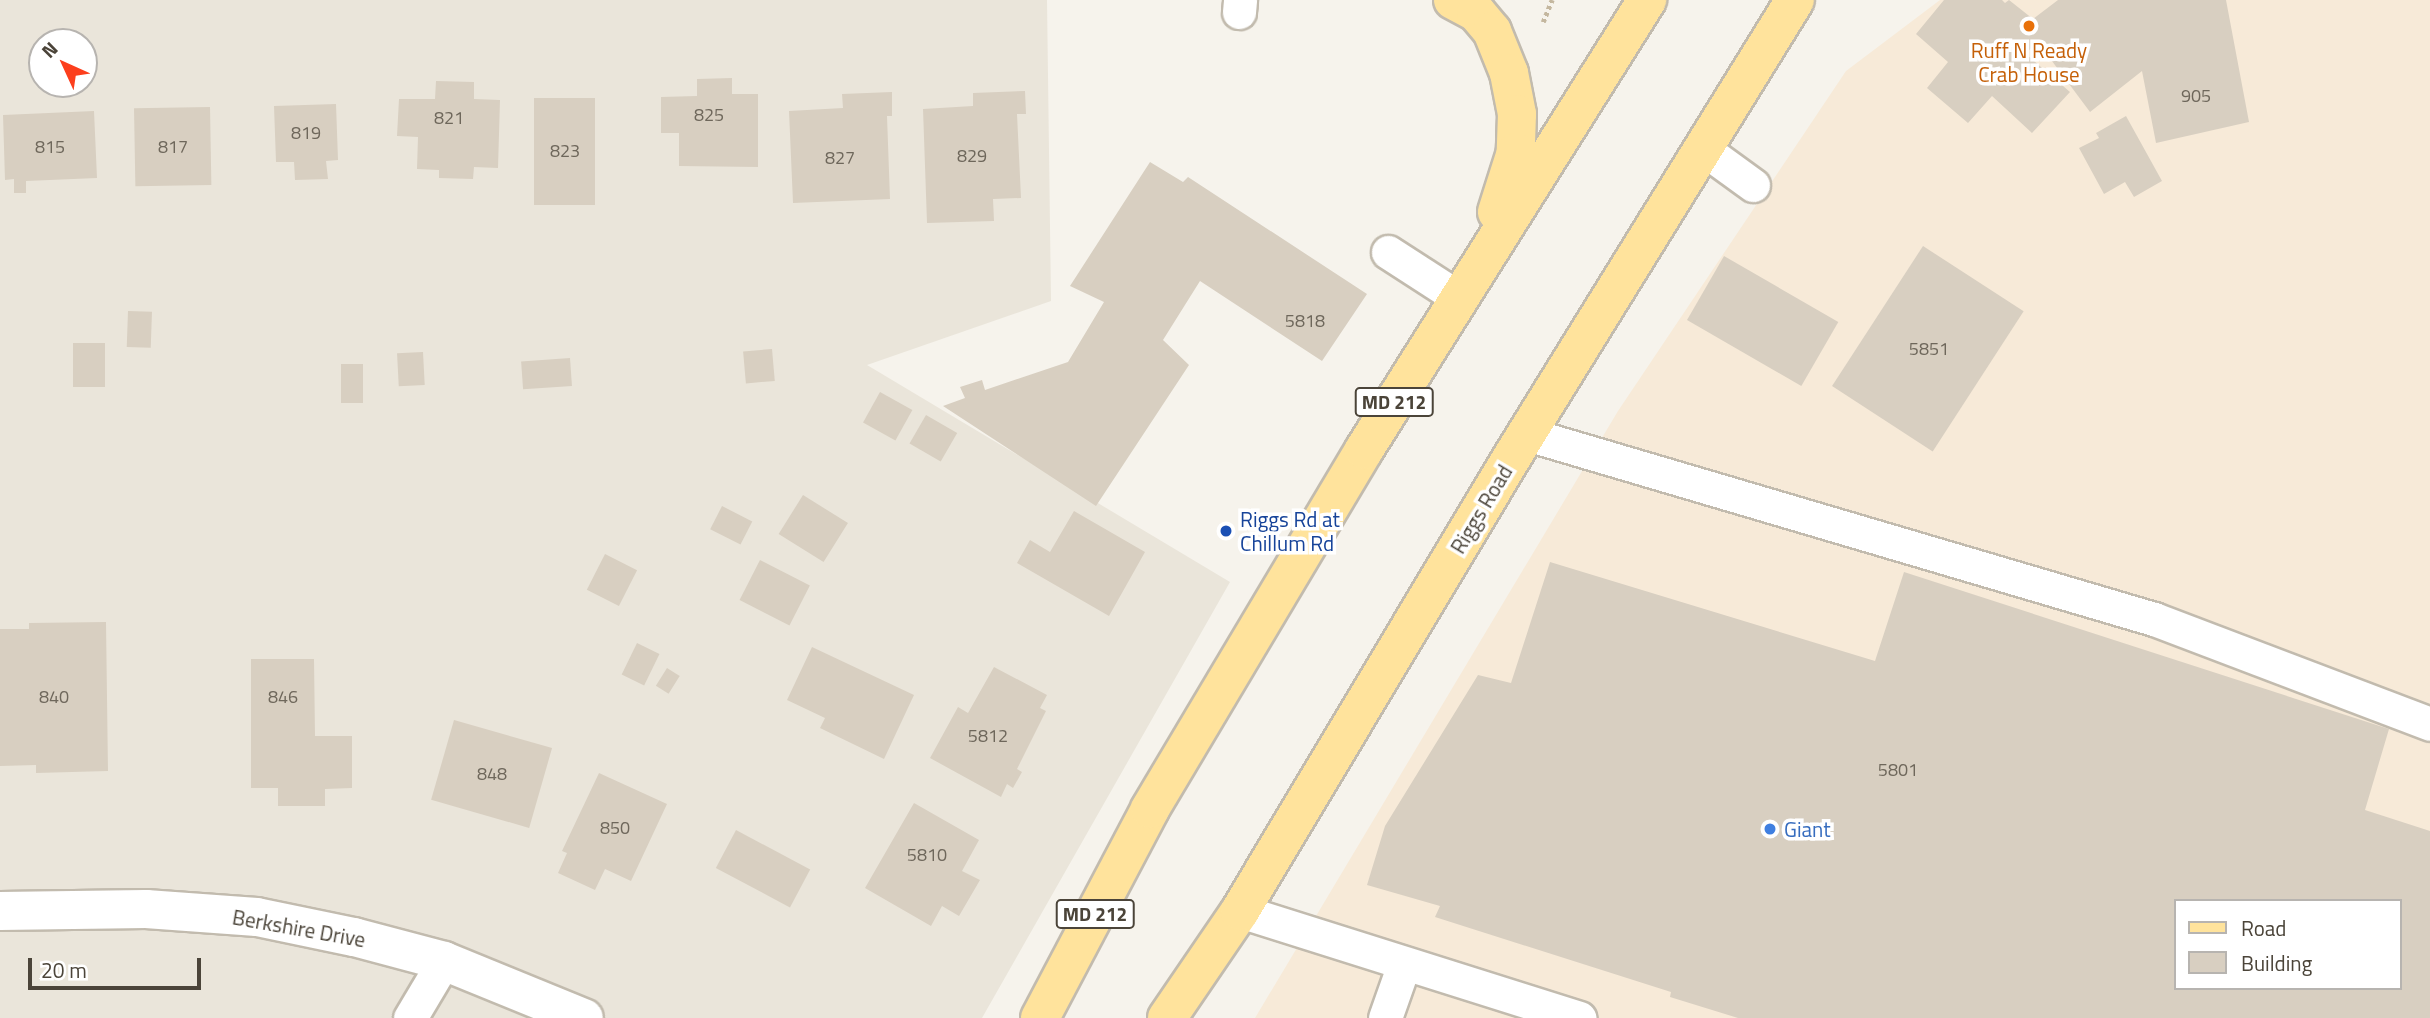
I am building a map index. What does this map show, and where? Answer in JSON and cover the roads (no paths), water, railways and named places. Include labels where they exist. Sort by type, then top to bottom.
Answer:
[{"type":"main road","points":[[1452,0],[1476,12],[1492,31],[1508,74],[1517,114],[1516,152],[1480,263]]},
{"type":"main road","name":"MD 212","points":[[1040,1018],[1150,810],[1364,450],[1647,0]]},
{"type":"main road","name":"Riggs Road","points":[[1167,1018],[1240,911],[1527,434],[1795,0]]},
{"type":"street","name":"Berkshire Drive","points":[[0,911],[146,909],[257,917],[354,937],[444,961],[584,1018]]},
{"type":"lane","points":[[1702,148],[1753,185]]},
{"type":"lane","points":[[1388,252],[1459,298]]},
{"type":"lane","points":[[1527,434],[2154,619],[2430,724]]},
{"type":"lane","points":[[1240,911],[1580,1018]]},
{"type":"lane","points":[[410,1018],[444,961]]},
{"type":"lane","points":[[1385,1018],[1404,964]]},
{"type":"place","name":"Ruff N Ready Crab House","points":[[2029,26]]},
{"type":"place","name":"Riggs Rd at Chillum Rd","points":[[1226,531]]},
{"type":"place","name":"Giant","points":[[1770,829]]}]
